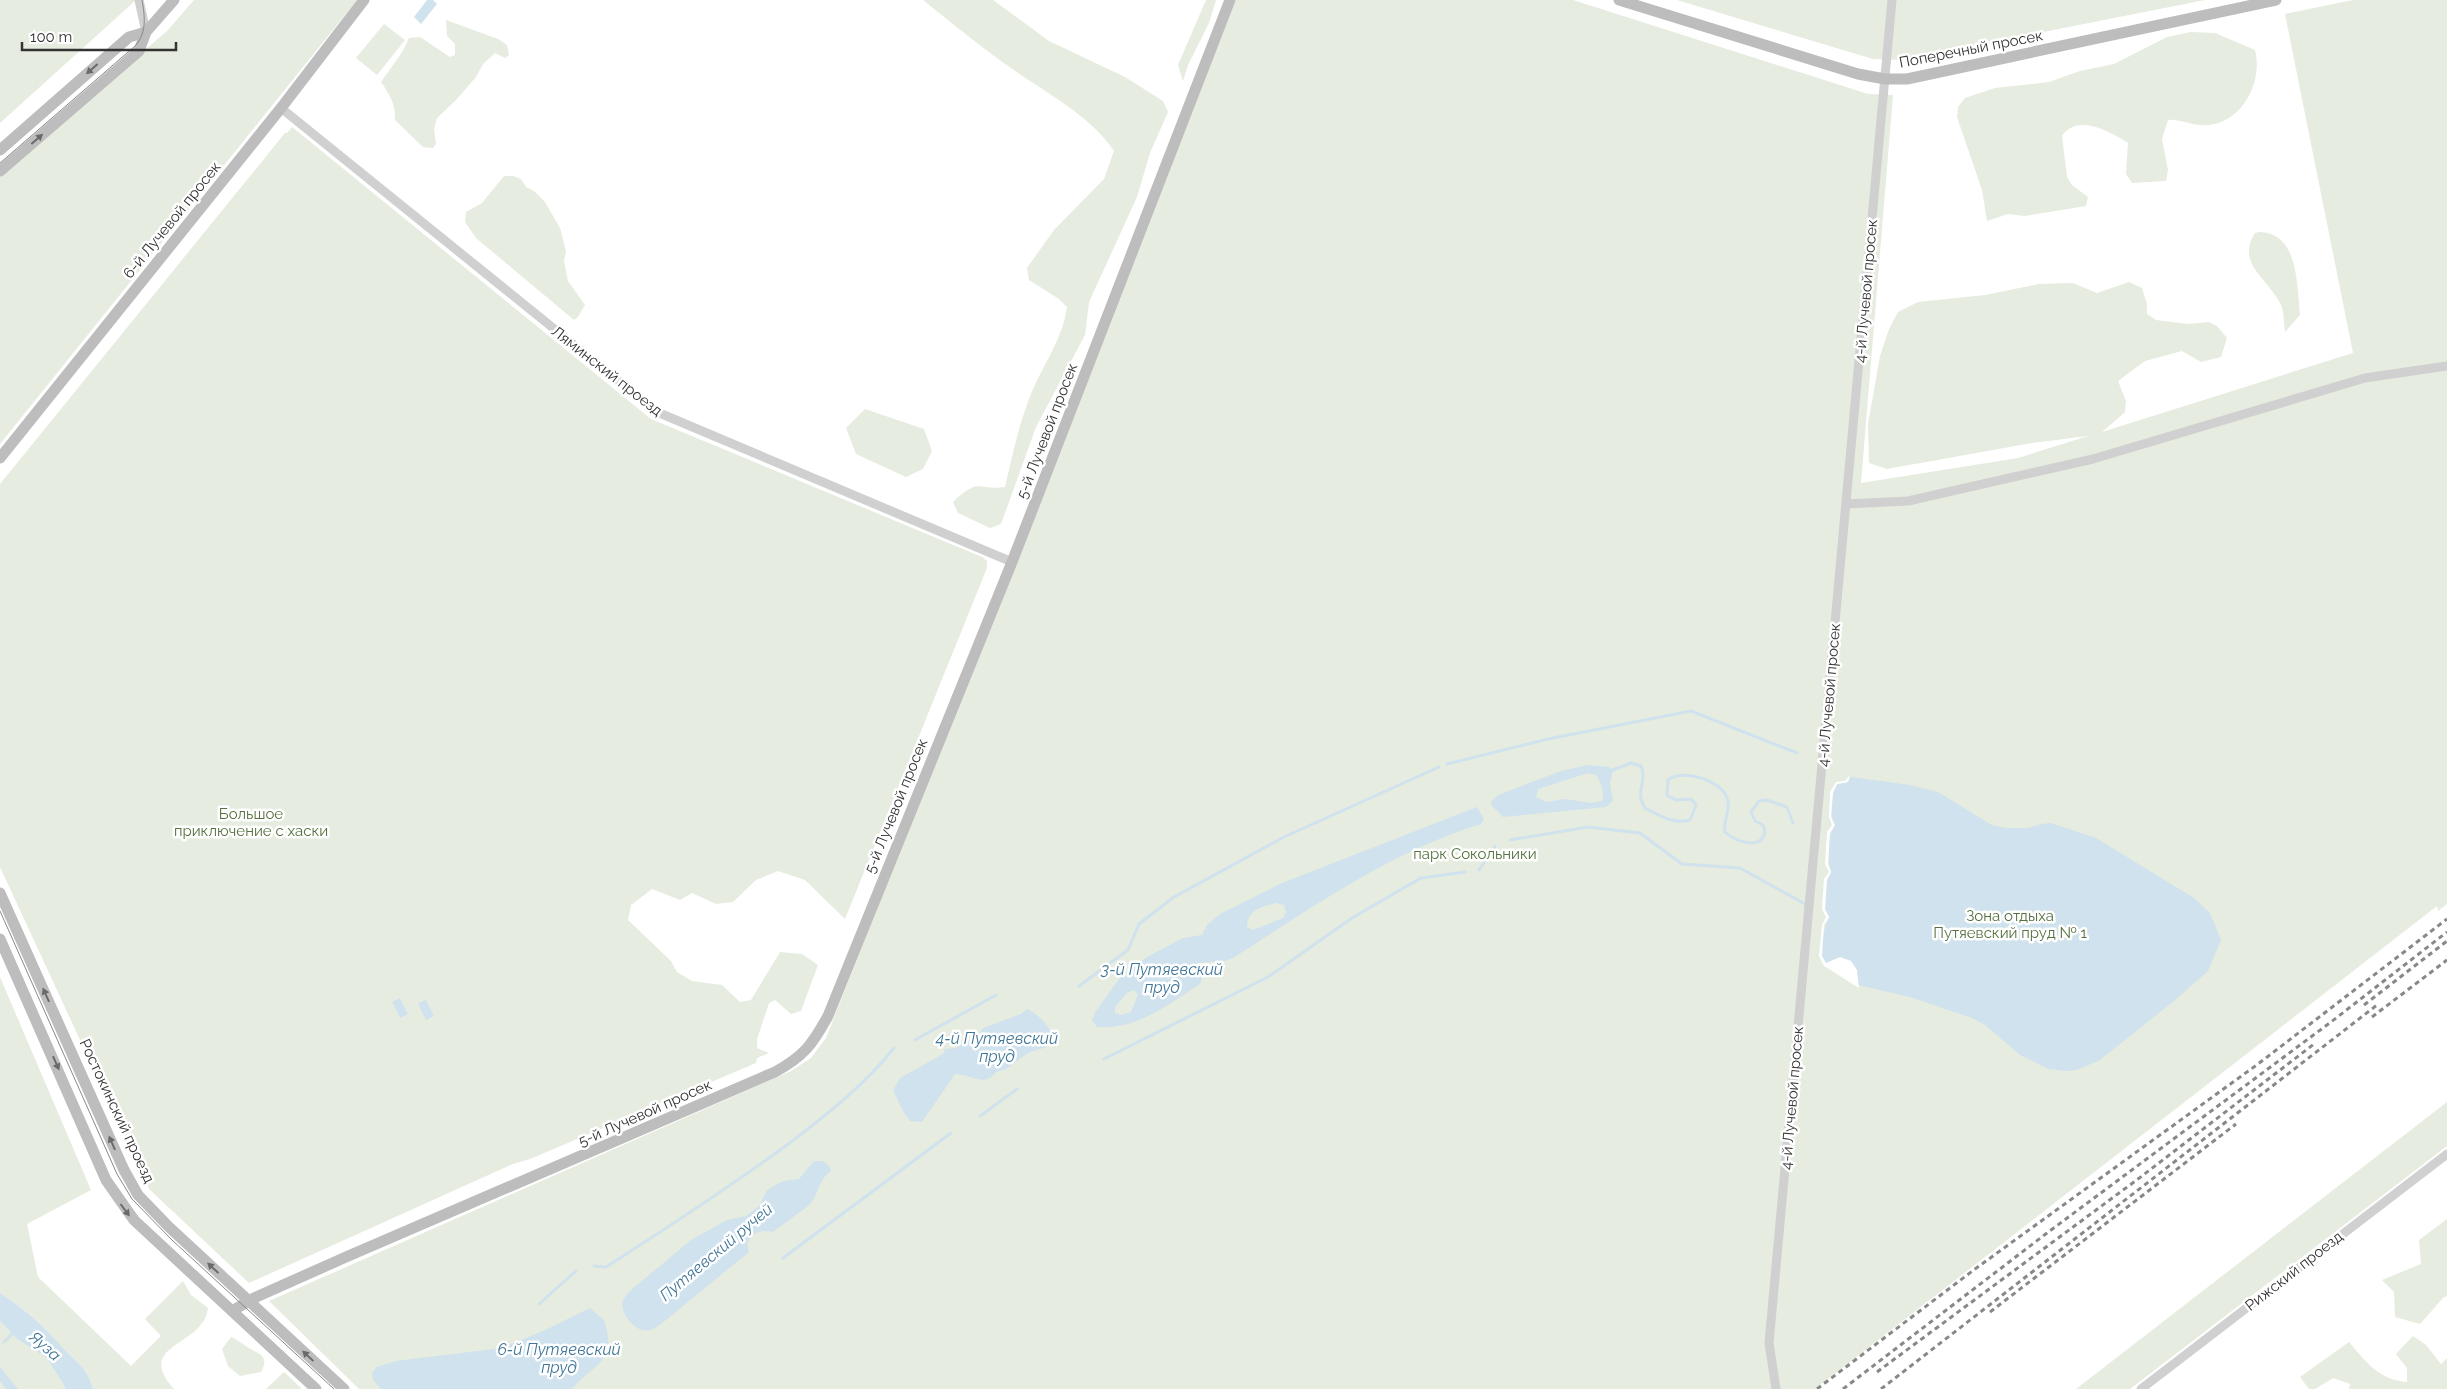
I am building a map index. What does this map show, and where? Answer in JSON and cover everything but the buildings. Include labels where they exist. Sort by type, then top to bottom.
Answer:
[{"type":"street","points":[[139,0],[146,32]]},
{"type":"street","points":[[0,171],[139,50],[146,32],[174,0]]},
{"type":"street","name":"6-й Лучевой просек","points":[[0,458],[281,108],[364,0]]},
{"type":"street","name":"5-й Лучевой просек","points":[[232,1311],[249,1301],[775,1072],[798,1059],[816,1038],[828,1016],[1012,562],[1230,0]]},
{"type":"street","name":"Поперечный просек","points":[[1619,0],[1849,71],[1885,79],[1907,78],[1992,62],[2276,0]]},
{"type":"street","name":"4-й Лучевой просек","points":[[1776,1389],[1769,1343],[1892,0]]},
{"type":"street","points":[[0,150],[129,37],[146,32]]},
{"type":"street","name":"Ляминский проезд","points":[[281,108],[656,412],[1012,562]]},
{"type":"street","points":[[1846,504],[1908,501],[2046,470],[2169,438],[2365,378],[2447,366]]},
{"type":"street","name":"Ростокинский проезд","points":[[0,893],[131,1184],[143,1200],[169,1227],[344,1389]]},
{"type":"street","points":[[0,939],[115,1194],[134,1220],[316,1389]]},
{"type":"street","name":"Рижский проезд","points":[[2141,1389],[2447,1154]]},
{"type":"green space","points":[[0,0],[136,0],[0,123]]},
{"type":"green space","points":[[194,0],[357,0],[0,444],[0,176],[168,30]]},
{"type":"green space","points":[[923,0],[993,0],[1049,41],[1125,77],[1163,101],[1168,112],[1150,153],[1137,197],[1089,302],[1085,335],[1036,427],[1001,524],[990,528],[958,513],[953,502],[974,487],[1005,487],[1025,410],[1061,332],[1067,307],[1059,299],[1029,280],[1027,268],[1054,230],[1104,179],[1114,151],[1104,138],[1081,116],[1014,70]]},
{"type":"green space","points":[[1206,0],[1216,0],[1209,23],[1188,65],[1183,81],[1178,65]]},
{"type":"green space","name":"парк Сокольники","points":[[1236,0],[1573,0],[1868,94],[1893,95],[1861,483],[2018,458],[2088,436],[2032,443],[1887,469],[1869,463],[1868,424],[1880,356],[1889,329],[1898,312],[1918,302],[1985,295],[2039,284],[2073,283],[2097,293],[2129,282],[2142,288],[2147,304],[2147,314],[2156,320],[2188,324],[2209,322],[2217,326],[2227,338],[2221,357],[2201,362],[2182,351],[2145,361],[2118,381],[2126,401],[2125,412],[2102,432],[2353,353],[2285,14],[2353,0],[2447,0],[2447,904],[2438,911],[2437,906],[1815,1389],[359,1389],[269,1301],[791,1071],[811,1058],[826,1038]]},
{"type":"green space","points":[[1677,0],[2205,0],[1902,60],[1873,59]]},
{"type":"green space","points":[[446,20],[498,39],[507,45],[509,55],[505,58],[495,53],[483,64],[476,77],[437,118],[434,129],[436,144],[433,148],[423,147],[395,120],[391,100],[381,82],[403,51],[409,38],[420,37],[450,57],[455,55],[455,44],[447,36]]},
{"type":"green space","points":[[384,24],[405,40],[377,75],[356,58]]},
{"type":"green space","points":[[2191,32],[2215,33],[2255,50],[2257,63],[2256,77],[2252,90],[2245,102],[2225,120],[2213,124],[2199,125],[2168,120],[2162,139],[2168,170],[2166,181],[2132,183],[2126,174],[2128,143],[2094,126],[2076,126],[2068,129],[2062,136],[2067,177],[2072,185],[2088,197],[2086,206],[2025,216],[2008,214],[1987,221],[1982,190],[1957,117],[1958,107],[1965,98],[1995,88],[2049,82],[2080,71],[2114,64],[2167,37]]},
{"type":"green space","name":"Большое приключение с хаски","points":[[292,127],[651,419],[982,557],[987,561],[987,568],[845,919],[805,880],[778,871],[756,880],[733,902],[716,904],[692,893],[680,900],[652,889],[631,905],[628,920],[671,961],[677,972],[692,981],[722,985],[740,1002],[751,1000],[780,952],[802,954],[818,965],[801,1011],[791,1014],[775,1000],[769,1003],[757,1039],[757,1048],[769,1053],[757,1058],[756,1063],[530,1159],[513,1164],[249,1283],[149,1189],[0,867],[0,484],[285,133]]},
{"type":"green space","points":[[504,176],[513,176],[521,179],[526,187],[534,191],[545,202],[560,228],[566,251],[564,261],[568,281],[585,305],[574,320],[476,238],[465,222],[466,212],[482,203]]},
{"type":"green space","points":[[2260,232],[2273,235],[2282,241],[2294,263],[2300,315],[2285,332],[2281,305],[2256,271],[2249,254],[2250,244],[2255,233]]},
{"type":"green space","points":[[865,409],[924,429],[932,451],[923,469],[906,477],[856,454],[846,428]]},
{"type":"green space","points":[[0,977],[91,1190],[27,1224],[38,1277],[131,1366],[161,1336],[145,1319],[183,1281],[191,1295],[208,1308],[204,1321],[195,1331],[166,1353],[161,1362],[164,1374],[174,1389],[93,1389],[82,1367],[49,1332],[27,1312],[0,1293]]},
{"type":"green space","points":[[2447,1102],[2447,1146],[2130,1389],[2076,1389]]},
{"type":"green space","points":[[2447,1219],[2447,1296],[2420,1324],[2395,1317],[2394,1292],[2382,1280],[2421,1264],[2419,1240]]},
{"type":"green space","points":[[0,1321],[10,1332],[47,1358],[66,1389],[0,1389]]},
{"type":"green space","points":[[2413,1336],[2426,1345],[2441,1364],[2447,1358],[2447,1389],[2349,1389],[2350,1384],[2333,1378],[2315,1389],[2309,1389],[2300,1377],[2349,1342],[2367,1363],[2381,1374],[2397,1381],[2407,1382],[2407,1368],[2396,1354]]},
{"type":"green space","points":[[231,1337],[262,1356],[264,1362],[261,1372],[240,1376],[228,1366],[222,1349]]},
{"type":"green space","points":[[284,1372],[302,1389],[266,1389]]},
{"type":"water","points":[[427,0],[433,0],[437,4],[421,24],[414,17]]},
{"type":"water","points":[[1588,765],[1609,767],[1613,770],[1610,783],[1613,801],[1606,807],[1503,817],[1491,805],[1491,802],[1498,795],[1561,771]],"holes":[[[1588,773],[1596,775],[1602,788],[1602,801],[1591,803],[1565,799],[1546,802],[1536,797],[1538,789]]]},
{"type":"water","points":[[1851,777],[1910,785],[1938,792],[1992,825],[2006,828],[2028,828],[2051,823],[2096,838],[2194,898],[2210,913],[2221,940],[2208,971],[2174,1001],[2100,1060],[2077,1070],[2067,1071],[2048,1069],[2020,1055],[1985,1025],[1972,1018],[1910,997],[1858,985],[1823,962],[1822,950],[1824,933],[1829,917],[1825,909],[1827,880],[1831,872],[1828,844],[1834,828],[1831,811],[1833,793],[1838,784],[1848,782]]},
{"type":"water","name":"3-й Путяевский пруд","points":[[1477,807],[1484,819],[1481,824],[1448,835],[1416,849],[1353,882],[1233,958],[1225,961],[1197,963],[1194,968],[1202,979],[1200,984],[1152,1014],[1126,1024],[1112,1027],[1097,1027],[1092,1020],[1096,1011],[1122,975],[1147,957],[1183,938],[1202,935],[1207,925],[1220,914],[1282,883]],"holes":[[[1276,903],[1284,905],[1286,912],[1283,918],[1253,930],[1247,927],[1250,916],[1253,913]],[[1134,990],[1138,995],[1131,1012],[1122,1015],[1115,1013],[1115,1007],[1127,993]]]},
{"type":"water","points":[[400,998],[408,1014],[400,1018],[392,1002]]},
{"type":"water","points":[[426,1000],[434,1016],[426,1020],[418,1003]]},
{"type":"water","name":"4-й Путяевский пруд","points":[[1027,1009],[1040,1018],[1049,1029],[1053,1039],[1049,1046],[1028,1053],[1006,1069],[996,1072],[987,1079],[982,1080],[955,1074],[922,1122],[910,1121],[893,1090],[900,1078],[943,1054],[945,1049],[956,1048],[978,1035],[983,1028],[1021,1014]]},
{"type":"water","points":[[814,1161],[823,1161],[830,1167],[831,1171],[820,1184],[815,1197],[808,1206],[773,1232],[761,1231],[752,1236],[747,1243],[749,1252],[655,1328],[643,1330],[631,1323],[625,1314],[622,1304],[631,1290],[691,1240],[727,1220],[746,1216],[759,1206],[767,1190],[783,1181],[799,1179]]},
{"type":"water","name":"Яуза","points":[[0,1293],[27,1312],[49,1332],[82,1367],[93,1389],[66,1389],[47,1358],[16,1338],[0,1321]]},
{"type":"water","name":"6-й Путяевский пруд","points":[[590,1308],[604,1320],[608,1334],[606,1354],[596,1367],[572,1389],[381,1389],[373,1380],[372,1373],[377,1367],[396,1361],[502,1348],[541,1332]]},
{"type":"water","points":[[0,1367],[18,1389],[6,1389],[0,1381]]},
{"type":"pier","points":[[1850,775],[1848,782],[1837,784],[1833,793],[1831,817],[1835,825],[1830,833],[1828,864],[1831,872],[1827,880],[1825,909],[1829,917],[1824,925],[1822,956],[1826,963],[1840,957],[1851,961],[1857,970],[1859,988],[1824,966],[1819,956],[1822,925],[1826,917],[1822,909],[1824,879],[1829,872],[1825,864],[1827,832],[1832,825],[1829,817],[1830,792],[1836,782],[1845,781]]},
{"type":"waterway","points":[[1447,764],[1548,739],[1691,711],[1797,753]]},
{"type":"waterway","name":"Путяевский ручей","points":[[1610,771],[1631,763],[1641,766],[1643,771],[1641,796],[1645,808],[1678,821],[1690,820],[1696,805],[1691,799],[1676,800],[1667,795],[1668,780],[1683,775],[1702,778],[1711,782],[1719,787],[1728,801],[1725,832],[1747,843],[1758,842],[1765,833],[1763,825],[1755,821],[1751,812],[1759,801],[1767,800],[1787,807],[1793,823]]},
{"type":"waterway","points":[[1079,986],[1128,950],[1139,924],[1174,897],[1284,837],[1439,767]]},
{"type":"waterway","points":[[1510,840],[1588,827],[1640,833],[1682,864],[1740,868],[1805,904]]},
{"type":"waterway","points":[[1479,870],[1495,846]]},
{"type":"waterway","points":[[1104,1059],[1268,977],[1352,918],[1421,878],[1465,872]]},
{"type":"waterway","points":[[915,1040],[996,995]]},
{"type":"waterway","points":[[594,1266],[606,1267],[697,1208],[787,1145],[857,1087],[894,1048]]},
{"type":"waterway","points":[[980,1116],[1017,1089]]},
{"type":"waterway","points":[[783,1258],[951,1133]]},
{"type":"waterway","points":[[539,1304],[576,1271]]},
{"type":"waterway","points":[[4,1342],[14,1332]]},
{"type":"tram line","points":[[0,163],[135,46],[142,36],[143,30],[142,0]]},
{"type":"tram line","points":[[0,911],[117,1174],[132,1199],[172,1240],[334,1389]]},
{"type":"railway","points":[[1817,1389],[1975,1269],[2258,1064],[2447,919]]},
{"type":"railway","points":[[1843,1389],[2047,1233],[2331,1022],[2447,932]]},
{"type":"railway","points":[[2364,1005],[2447,941]]},
{"type":"railway","points":[[2372,1017],[2447,960]]},
{"type":"railway","points":[[1881,1389],[2377,1005]]},
{"type":"railway","points":[[1877,1372],[2138,1179],[2314,1044]]},
{"type":"railway","points":[[1990,1312],[2236,1124]]},
{"type":"park label","name":"Зона отдыха Путяевский пруд № 1","points":[[2010,924]]}]
